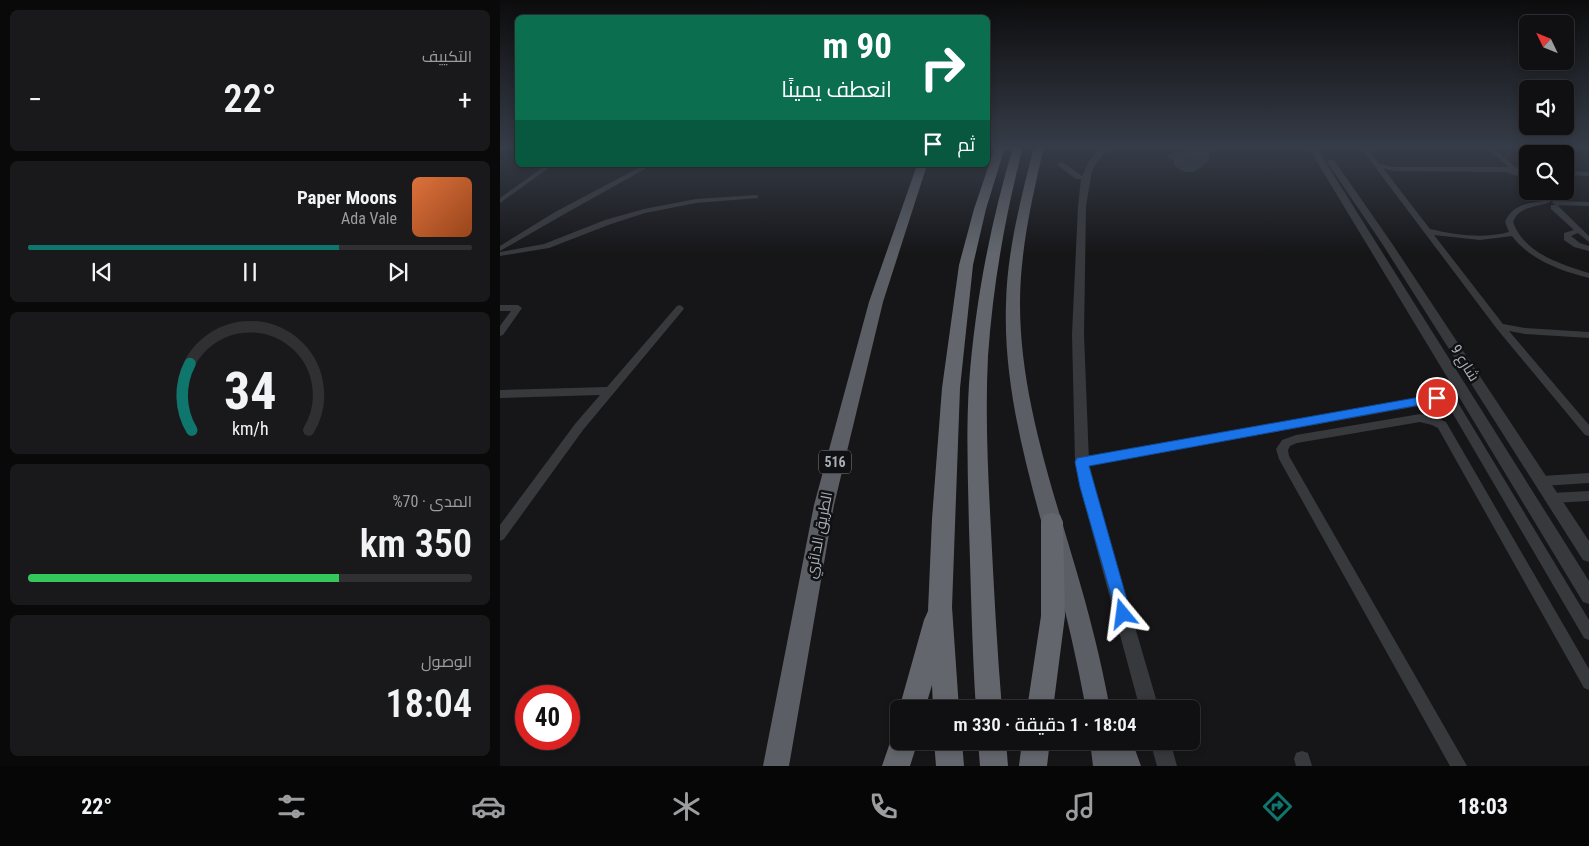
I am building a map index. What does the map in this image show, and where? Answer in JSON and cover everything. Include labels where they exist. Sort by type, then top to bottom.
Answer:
[{"type":"highway","name":"الطريق الدائري","points":[[776,766],[824,505],[876,302],[916,183]]},
{"type":"highway","points":[[945,700],[940,607],[951,388],[966,265],[988,183]]},
{"type":"highway","points":[[989,700],[985,657],[978,476],[978,386],[992,264],[1001,210],[1008,183]]},
{"type":"highway","points":[[1031,183],[1019,238],[1013,284],[1013,325],[1019,389],[1029,438],[1086,648],[1096,697]]},
{"type":"highway","points":[[1042,700],[1050,654],[1053,616],[1052,522]]},
{"type":"highway","points":[[914,700],[940,607]]},
{"type":"highway","points":[[896,766],[901,750]]},
{"type":"highway","points":[[949,750],[950,766]]},
{"type":"highway","points":[[993,750],[994,766]]},
{"type":"highway","points":[[1033,766],[1035,750]]},
{"type":"highway","points":[[1104,750],[1106,766]]},
{"type":"highway","points":[[1122,750],[1128,766]]},
{"type":"street","points":[[500,201],[525,183]]},
{"type":"street","points":[[500,249],[558,214],[616,183]]},
{"type":"street","points":[[1079,183],[1079,199],[1082,206],[1078,334],[1082,462],[1087,487],[1147,700]]},
{"type":"street","points":[[1082,206],[1085,202],[1085,183]]},
{"type":"street","name":"شارع 9","points":[[1339,183],[1373,244],[1588,593]]},
{"type":"street","name":"شارع 9","points":[[1343,183],[1388,245],[1480,390],[1542,481],[1589,555]]},
{"type":"street","points":[[1390,183],[1500,327],[1589,432]]},
{"type":"street","points":[[500,254],[546,246],[608,222],[644,211],[708,200],[756,197]]},
{"type":"street","points":[[1589,204],[1555,205],[1546,202],[1530,205],[1515,212],[1508,222],[1512,234],[1538,256],[1589,276]]},
{"type":"street","points":[[1555,205],[1589,240]]},
{"type":"street","points":[[1579,230],[1570,233],[1567,235],[1567,238],[1577,245],[1589,249]]},
{"type":"street","points":[[1427,231],[1447,236],[1498,237],[1521,242]]},
{"type":"street","points":[[1498,237],[1512,234]]},
{"type":"street","points":[[1435,241],[1447,236]]},
{"type":"street","points":[[1373,244],[1388,245]]},
{"type":"street","points":[[500,308],[518,308],[500,333]]},
{"type":"street","points":[[500,535],[569,439],[680,308]]},
{"type":"street","points":[[1500,327],[1525,331],[1589,335]]},
{"type":"street","points":[[1509,338],[1525,331]]},
{"type":"street","points":[[1462,390],[1480,390]]},
{"type":"street","points":[[500,394],[610,391]]},
{"type":"street","points":[[1082,462],[1442,398],[1453,404],[1589,633]]},
{"type":"street","points":[[1459,766],[1283,456],[1282,449],[1286,443],[1296,439],[1420,418],[1435,421],[1442,426],[1589,683]]},
{"type":"street","points":[[1542,481],[1589,478]]},
{"type":"street","points":[[1552,498],[1589,496]]},
{"type":"street","points":[[1163,750],[1167,766]]},
{"type":"route","points":[[1123,614],[1087,487],[1082,462],[1437,398]]}]
